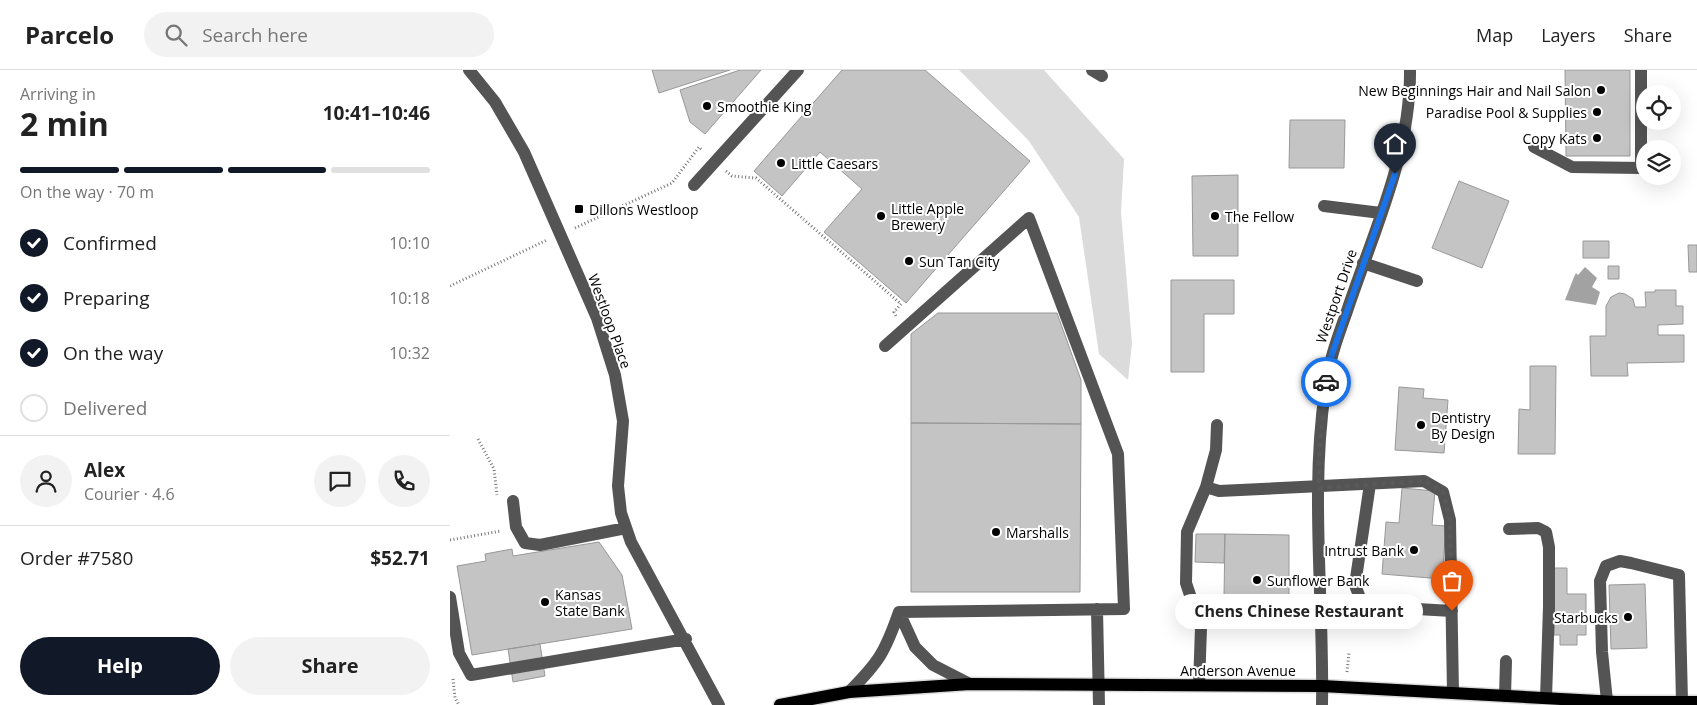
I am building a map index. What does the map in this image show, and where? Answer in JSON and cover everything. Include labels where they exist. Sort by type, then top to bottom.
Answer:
[{"type":"main road","name":"Anderson Avenue","points":[[780,705],[849,692],[970,684],[1322,686],[1593,703],[1607,701],[1697,702]]},
{"type":"street","name":"Westloop Place","points":[[469,70],[495,102],[524,152],[558,235],[597,318],[616,375],[623,421],[618,486],[621,513],[631,542],[657,591],[686,639],[719,705]]},
{"type":"street","points":[[694,185],[798,70]]},
{"type":"street","name":"Westport Drive","points":[[1322,705],[1319,460],[1325,390],[1332,354],[1395,174],[1410,86],[1410,70]]},
{"type":"street","points":[[1534,147],[1572,168],[1641,168],[1641,70]]},
{"type":"street","points":[[1324,206],[1381,213]]},
{"type":"street","points":[[885,346],[1029,218],[1118,454],[1124,609],[899,612]]},
{"type":"street","points":[[1363,264],[1416,281]]},
{"type":"street","points":[[1199,685],[1201,628],[1186,582],[1187,532],[1206,487],[1216,450],[1217,425]]},
{"type":"street","points":[[1206,487],[1219,491],[1319,488],[1424,481],[1443,492],[1450,520],[1453,693]]},
{"type":"street","points":[[1370,484],[1355,585],[1360,598],[1382,607],[1452,611]]},
{"type":"street","points":[[512,501],[516,527],[525,543],[540,545],[626,528]]},
{"type":"street","points":[[1509,529],[1538,528],[1546,532],[1549,547],[1549,607],[1541,700]]},
{"type":"street","points":[[1607,701],[1602,652],[1600,581],[1606,566],[1620,562],[1632,562],[1679,575],[1682,702]]},
{"type":"street","points":[[450,597],[459,653],[471,675],[686,639]]},
{"type":"street","points":[[1097,609],[1099,705]]},
{"type":"street","points":[[899,612],[914,647],[933,665],[970,684]]},
{"type":"street","points":[[849,692],[876,665],[888,645],[899,612]]},
{"type":"street","points":[[1505,696],[1506,661]]},
{"type":"path","points":[[450,286],[672,183],[699,147],[732,176],[756,178],[901,304],[894,312],[904,329]]},
{"type":"path","points":[[478,439],[494,469],[498,503]]},
{"type":"path","points":[[450,540],[501,531],[500,522]]},
{"type":"path","points":[[453,678],[455,698],[459,705]]},
{"type":"shaded area","points":[[959,70],[1044,70],[1124,159],[1121,212],[1132,343],[1128,380],[1099,354],[1079,217],[1029,141]]},
{"type":"shaded area","points":[[1585,267],[1597,278],[1592,287],[1600,292],[1596,305],[1565,300],[1576,273],[1578,275]]},
{"type":"building","points":[[652,70],[730,70],[659,93]]},
{"type":"building","name":"Smoothie King","points":[[740,70],[761,70],[705,134],[690,122],[680,90]]},
{"type":"building","points":[[842,70],[925,70],[1030,161],[906,303],[824,232],[862,189],[820,152],[782,196],[754,171]]},
{"type":"building","points":[[1565,70],[1630,70],[1630,156],[1566,156]]},
{"type":"building","points":[[1290,120],[1345,120],[1344,168],[1289,168]]},
{"type":"building","name":"The Fellow","points":[[1238,175],[1238,256],[1193,256],[1192,176]]},
{"type":"building","points":[[1459,181],[1509,201],[1482,268],[1432,248]]},
{"type":"building","points":[[1583,241],[1609,241],[1609,258],[1583,258]]},
{"type":"building","points":[[1688,245],[1697,245],[1697,272],[1689,272]]},
{"type":"building","points":[[1608,266],[1619,266],[1619,279],[1608,279]]},
{"type":"building","points":[[1171,280],[1234,280],[1234,314],[1204,314],[1204,372],[1171,372]]},
{"type":"building","points":[[1655,290],[1676,290],[1676,306],[1683,306],[1683,324],[1658,325],[1658,335],[1684,335],[1684,362],[1627,363],[1628,376],[1591,376],[1590,336],[1606,336],[1606,306],[1611,297],[1619,293],[1625,294],[1633,299],[1635,307],[1646,307],[1645,292],[1655,292]]},
{"type":"building","points":[[938,313],[1057,313],[1081,380],[1081,424],[911,423],[911,334]]},
{"type":"building","points":[[1530,366],[1556,366],[1555,454],[1518,454],[1519,409],[1530,410]]},
{"type":"building","name":"Dentistry By Design","points":[[1399,387],[1424,389],[1423,398],[1448,400],[1444,453],[1395,450]]},
{"type":"building","name":"Marshalls","points":[[911,423],[1081,424],[1080,592],[911,592]]},
{"type":"building","name":"Intrust Bank","points":[[1402,488],[1435,491],[1432,525],[1446,526],[1442,579],[1382,574],[1386,522],[1399,523]]},
{"type":"building","points":[[1196,534],[1225,534],[1224,563],[1195,562]]},
{"type":"building","name":"Sunflower Bank","points":[[1225,534],[1289,535],[1289,597],[1224,597]]},
{"type":"building","name":"Kansas State Bank","points":[[599,542],[622,575],[632,629],[472,655],[457,566],[486,561],[485,554],[512,549],[513,556]]},
{"type":"building","points":[[1554,568],[1567,568],[1567,594],[1586,594],[1586,635],[1577,635],[1577,645],[1560,645],[1560,635],[1554,635]]},
{"type":"building","name":"Starbucks","points":[[1645,584],[1647,648],[1611,649],[1609,585]]},
{"type":"building","points":[[540,644],[545,676],[513,682],[508,649]]},
{"type":"way so far","points":[[1326,382],[1319,460],[1319,488],[1424,481],[1443,492],[1450,520],[1452,611]]},
{"type":"place","name":"New Beginnings Hair and Nail Salon","points":[[1601,90]]},
{"type":"place","name":"Smoothie King","points":[[707,106]]},
{"type":"place","name":"Paradise Pool & Supplies","points":[[1597,112]]},
{"type":"place","name":"Copy Kats","points":[[1597,138]]},
{"type":"place","name":"Little Caesars","points":[[781,163]]},
{"type":"place","name":"Dillons Westloop","points":[[579,209]]},
{"type":"place","name":"Little Apple Brewery","points":[[881,216]]},
{"type":"place","name":"The Fellow","points":[[1215,216]]},
{"type":"place","name":"Sun Tan City","points":[[909,261]]},
{"type":"place","name":"Dentistry By Design","points":[[1421,425]]},
{"type":"place","name":"Marshalls","points":[[996,532]]},
{"type":"place","name":"Intrust Bank","points":[[1414,550]]},
{"type":"place","name":"Sunflower Bank","points":[[1257,580]]},
{"type":"place","name":"Kansas State Bank","points":[[545,602]]},
{"type":"place","name":"Chens Chinese Restaurant","points":[[1452,611]]},
{"type":"place","name":"Starbucks","points":[[1628,617]]},
{"type":"route","points":[[1326,382],[1332,354],[1395,174]]}]
